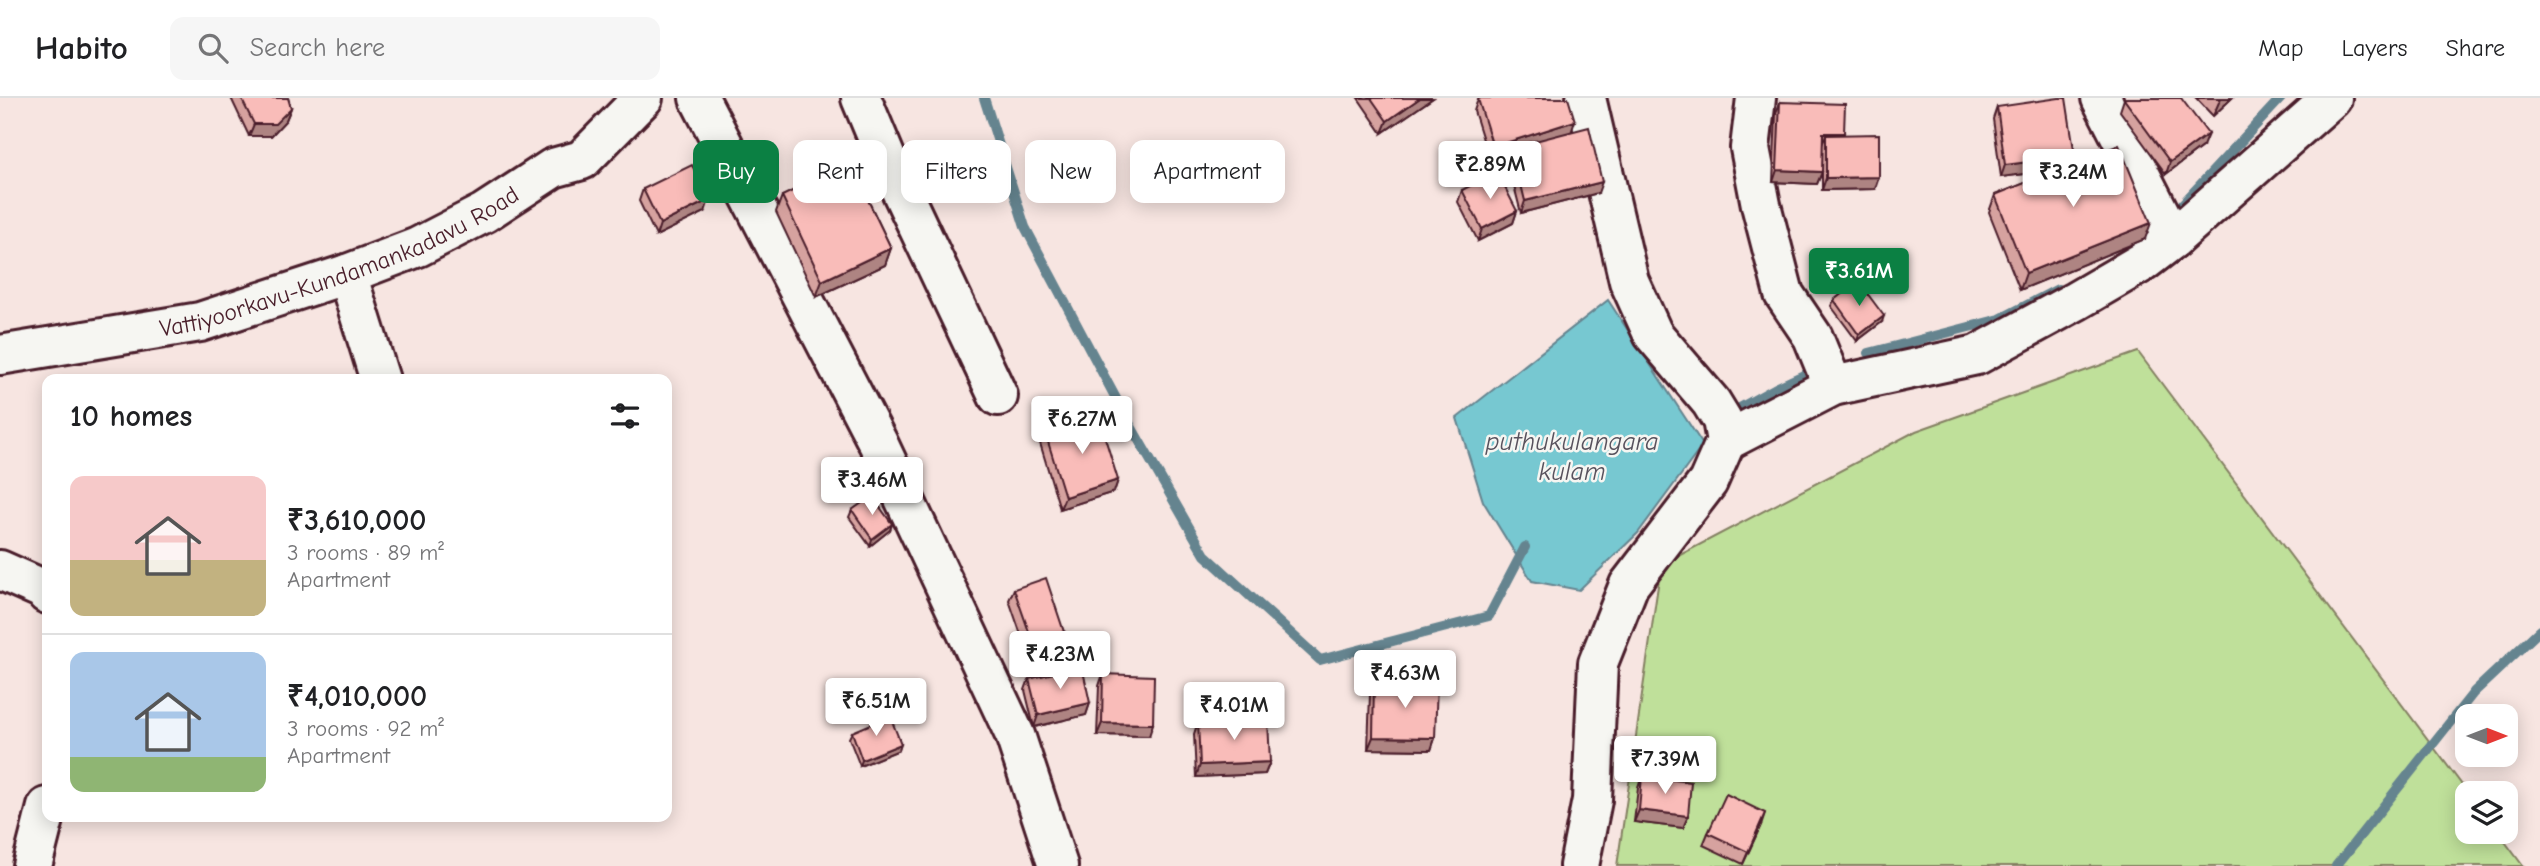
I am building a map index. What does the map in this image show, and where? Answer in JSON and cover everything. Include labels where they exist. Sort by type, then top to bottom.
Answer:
[{"type":"street","name":"Vattiyoorkavu-Kundamankadavu Road","points":[[0,355],[200,321],[347,274],[418,247],[484,213],[553,167],[582,160],[643,98]]},
{"type":"street","points":[[699,98],[878,443],[1016,735],[1058,866]]},
{"type":"street","points":[[861,98],[888,163],[998,396]]},
{"type":"street","points":[[1578,866],[1592,800],[1598,663],[1629,585],[1708,482],[1726,441],[1721,420],[1711,402],[1653,334],[1629,281],[1586,98]]},
{"type":"street","points":[[1756,98],[1750,148],[1761,205],[1784,294],[1812,337],[1833,386]]},
{"type":"street","points":[[2101,98],[2173,239]]},
{"type":"street","points":[[1726,441],[1833,386],[1977,355],[2143,262],[2173,239],[2333,98]]},
{"type":"street","points":[[347,274],[378,374]]},
{"type":"street","points":[[0,570],[42,588]]},
{"type":"street","points":[[32,866],[43,822]]},
{"type":"green space","points":[[2138,352],[2459,781],[2455,781],[2455,844],[2507,844],[2523,866],[1617,866],[1661,565],[1916,431]]},
{"type":"water","name":"puthukulangara kulam","points":[[1608,300],[1703,445],[1638,533],[1579,590],[1532,581],[1483,501],[1457,418]]},
{"type":"building","points":[[241,98],[288,98],[291,108],[275,124],[254,124]]},
{"type":"building","points":[[1371,98],[1420,98],[1387,121]]},
{"type":"building","points":[[1568,98],[1575,121],[1493,147],[1478,99]]},
{"type":"building","points":[[2066,98],[2075,156],[2005,165],[1997,107]]},
{"type":"building","points":[[2181,98],[2208,134],[2170,162],[2124,99]]},
{"type":"building","points":[[1780,102],[1845,104],[1844,133],[1823,133],[1822,172],[1777,170]]},
{"type":"building","points":[[1589,127],[1602,182],[1525,201],[1512,147]]},
{"type":"building","points":[[1879,134],[1879,177],[1826,178],[1826,135]]},
{"type":"building","points":[[2119,145],[2151,223],[2026,273],[1995,195]]},
{"type":"building","points":[[692,165],[693,203],[703,203],[660,224],[643,189]]},
{"type":"building","points":[[1497,172],[1517,211],[1482,229],[1462,190]]},
{"type":"building","points":[[793,191],[793,203],[869,203],[891,248],[822,281],[782,196]]},
{"type":"building","points":[[1858,281],[1884,316],[1859,335],[1834,300]]},
{"type":"building","points":[[1098,415],[1118,480],[1065,497],[1045,432]]},
{"type":"building","points":[[872,496],[892,524],[872,539],[852,510]]},
{"type":"building","points":[[1046,578],[1064,632],[1033,643],[1014,589]]},
{"type":"building","points":[[1082,666],[1090,703],[1038,715],[1029,679]]},
{"type":"building","points":[[1103,674],[1154,676],[1153,724],[1102,723]]},
{"type":"building","points":[[1374,682],[1437,683],[1435,738],[1373,737]]},
{"type":"building","points":[[890,716],[901,744],[862,760],[852,732]]},
{"type":"building","points":[[1268,720],[1270,762],[1200,765],[1198,722]]},
{"type":"building","points":[[1642,776],[1691,782],[1688,816],[1639,810]]},
{"type":"building","points":[[1726,794],[1765,813],[1748,852],[1708,833]]},
{"type":"waterway","points":[[984,98],[1025,227],[1129,423],[1205,555],[1320,660],[1489,616],[1525,547]]},
{"type":"waterway","points":[[2176,211],[2281,98]]},
{"type":"waterway","points":[[1869,353],[2000,319],[2058,289]]},
{"type":"waterway","points":[[1740,408],[1808,373]]},
{"type":"waterway","points":[[2336,866],[2474,692],[2540,630]]}]
